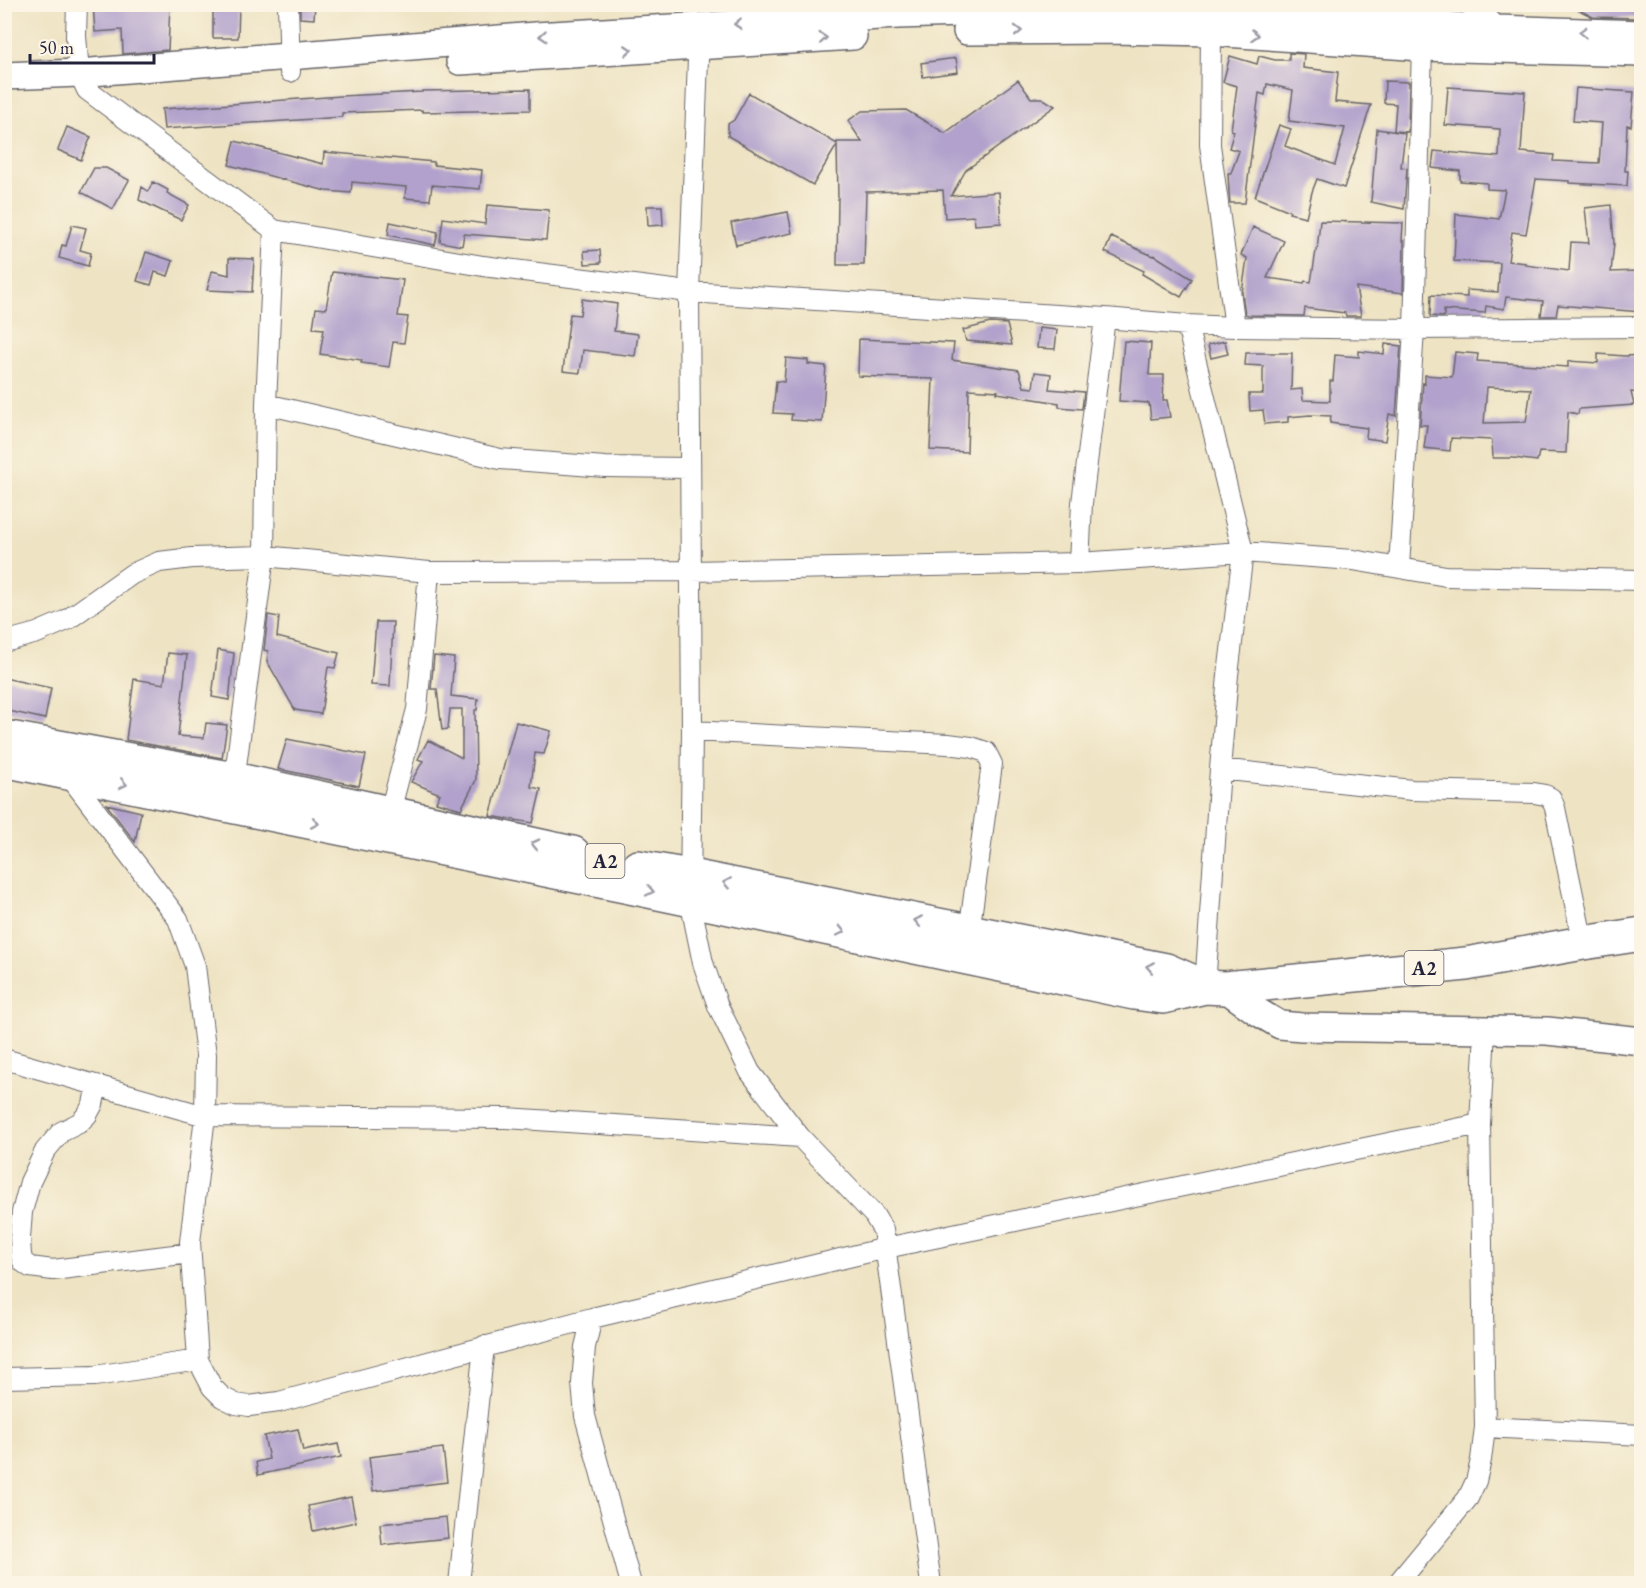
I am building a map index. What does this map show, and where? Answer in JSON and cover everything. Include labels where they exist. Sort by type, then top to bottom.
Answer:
[{"type":"highway","name":"A2","points":[[4,737],[69,761],[967,945],[1134,993],[1164,997],[1215,987],[1466,964],[1641,934]]},
{"type":"highway","name":"A2","points":[[4,760],[69,761]]},
{"type":"street","points":[[76,4],[76,36],[83,82]]},
{"type":"street","points":[[288,4],[290,64]]},
{"type":"street","points":[[1468,4],[1486,17],[1497,39]]},
{"type":"street","points":[[4,93],[83,82],[290,64],[699,36],[898,18],[1113,30],[1212,17],[1320,29],[1497,39],[1639,43]]},
{"type":"street","points":[[1212,17],[1210,145],[1235,327]]},
{"type":"street","points":[[1320,29],[1422,47],[1497,39]]},
{"type":"street","points":[[699,36],[689,292],[692,571],[690,888],[702,963],[718,1006],[750,1072],[800,1137],[874,1215],[883,1230],[931,1584]]},
{"type":"street","points":[[1399,567],[1414,329],[1422,47]]},
{"type":"street","points":[[4,76],[83,82],[274,230],[483,266],[689,292],[1187,325],[1414,329],[1641,327]]},
{"type":"street","points":[[232,793],[264,556],[266,404],[274,230]]},
{"type":"street","points":[[1079,563],[1082,503],[1105,318]]},
{"type":"street","points":[[1187,325],[1243,552],[1228,675],[1220,769],[1215,987],[1280,1025],[1547,1031],[1641,1041]]},
{"type":"street","points":[[266,404],[500,459],[605,467],[690,468]]},
{"type":"street","points":[[4,642],[37,633],[67,620],[132,574],[159,562],[192,558],[264,556],[429,572],[692,571],[1079,563],[1243,552],[1314,556],[1399,567],[1446,576],[1641,580]]},
{"type":"street","points":[[387,825],[417,709],[429,572]]},
{"type":"street","points":[[692,731],[948,744],[971,747],[986,752],[992,764],[967,945]]},
{"type":"street","points":[[69,761],[178,919],[195,966],[206,1055],[205,1116],[190,1242],[198,1360],[212,1387],[222,1397],[236,1404],[249,1406],[279,1402],[592,1318],[886,1248],[1480,1124]]},
{"type":"street","points":[[1220,769],[1412,790],[1545,795],[1551,798],[1554,808],[1583,943]]},
{"type":"street","points":[[1397,1584],[1468,1498],[1476,1481],[1485,1427],[1480,1124],[1485,1030]]},
{"type":"street","points":[[4,1059],[205,1116],[506,1118],[800,1137]]},
{"type":"street","points":[[97,1085],[93,1104],[87,1115],[80,1123],[61,1132],[45,1151],[30,1182],[22,1212],[20,1238],[23,1262],[30,1267],[53,1270],[190,1253]]},
{"type":"street","points":[[592,1318],[582,1374],[585,1416],[631,1584]]},
{"type":"street","points":[[459,1584],[484,1346]]},
{"type":"street","points":[[4,1378],[94,1376],[198,1360]]},
{"type":"street","points":[[1485,1427],[1641,1435]]},
{"type":"building","points":[[93,4],[170,4],[168,50],[123,54],[122,30],[95,32]]},
{"type":"building","points":[[213,4],[239,4],[238,38],[213,38]]},
{"type":"building","points":[[300,4],[315,4],[314,19],[300,18]]},
{"type":"building","points":[[1567,4],[1641,4],[1641,18],[1593,17]]},
{"type":"building","points":[[1289,53],[1304,54],[1303,68],[1338,72],[1335,102],[1371,105],[1344,188],[1317,179],[1306,217],[1289,213],[1290,211],[1255,197],[1279,125],[1291,129],[1285,146],[1335,165],[1345,128],[1289,121],[1293,90],[1267,84],[1265,95],[1259,93],[1245,203],[1230,203],[1228,173],[1231,173],[1239,151],[1229,148],[1234,131],[1231,130],[1237,86],[1223,82],[1230,56],[1257,64],[1259,56],[1275,60],[1289,60]]},
{"type":"building","points":[[956,58],[958,72],[923,77],[921,63]]},
{"type":"building","points":[[1018,80],[1031,98],[1042,98],[1055,106],[966,170],[951,196],[999,192],[1001,223],[975,225],[974,216],[945,218],[943,190],[866,192],[864,265],[837,265],[837,145],[813,185],[728,136],[728,124],[734,120],[749,93],[837,144],[837,142],[862,142],[848,121],[862,111],[906,110],[945,133]]},
{"type":"building","points":[[1385,81],[1409,82],[1408,132],[1394,131],[1396,104],[1384,103]]},
{"type":"building","points":[[1448,87],[1525,92],[1521,152],[1554,155],[1553,161],[1599,163],[1602,123],[1573,121],[1576,88],[1634,92],[1631,126],[1627,125],[1625,171],[1628,171],[1627,186],[1536,179],[1526,234],[1512,232],[1508,261],[1569,271],[1571,242],[1589,243],[1585,208],[1611,205],[1614,243],[1611,272],[1637,271],[1638,286],[1641,286],[1641,312],[1558,305],[1556,316],[1541,316],[1543,301],[1506,297],[1504,309],[1486,306],[1485,313],[1444,310],[1444,317],[1430,316],[1431,295],[1467,297],[1467,290],[1498,292],[1500,263],[1454,261],[1456,214],[1499,219],[1505,190],[1487,189],[1487,183],[1460,181],[1460,171],[1432,168],[1434,151],[1499,157],[1500,129],[1445,125]]},
{"type":"building","points":[[530,89],[530,110],[342,113],[342,117],[164,129],[162,109],[422,91]]},
{"type":"building","points":[[67,127],[91,137],[81,160],[58,150]]},
{"type":"building","points":[[1377,129],[1405,133],[1401,167],[1407,168],[1404,209],[1371,202]]},
{"type":"building","points":[[235,141],[323,164],[324,152],[434,162],[434,165],[482,170],[480,189],[432,185],[430,200],[405,198],[406,187],[352,182],[351,193],[326,191],[229,165]]},
{"type":"building","points":[[94,168],[106,168],[129,180],[113,209],[81,192]]},
{"type":"building","points":[[153,182],[189,205],[181,220],[139,200],[142,187],[148,191]]},
{"type":"building","points":[[487,205],[549,210],[546,240],[464,234],[462,246],[440,242],[443,218],[485,224]]},
{"type":"building","points":[[647,206],[662,206],[663,225],[648,226]]},
{"type":"building","points":[[788,212],[792,233],[736,245],[731,223]]},
{"type":"building","points":[[1320,221],[1403,223],[1403,293],[1356,287],[1361,316],[1346,316],[1345,313],[1305,308],[1304,316],[1245,314],[1242,293],[1247,258],[1241,255],[1253,227],[1284,241],[1267,278],[1304,283],[1305,281],[1311,282]]},
{"type":"building","points":[[390,222],[438,232],[435,245],[388,235]]},
{"type":"building","points":[[72,225],[86,228],[80,250],[91,253],[88,266],[59,258],[62,245],[66,246]]},
{"type":"building","points":[[1111,237],[1154,255],[1192,279],[1181,297],[1142,274],[1144,271],[1105,252]]},
{"type":"building","points":[[600,250],[601,263],[585,264],[584,251]]},
{"type":"building","points":[[146,252],[173,261],[168,276],[155,272],[151,285],[137,281]]},
{"type":"building","points":[[229,258],[254,259],[252,292],[207,290],[212,271],[229,275]]},
{"type":"building","points":[[332,272],[403,280],[398,316],[408,317],[404,343],[393,342],[389,367],[361,363],[362,360],[320,354],[324,329],[313,328],[316,308],[326,309]]},
{"type":"building","points":[[582,299],[617,304],[614,331],[638,334],[635,356],[583,350],[580,373],[563,371],[570,314],[580,315]]},
{"type":"building","points":[[990,323],[1007,324],[1012,345],[966,341],[963,330]]},
{"type":"building","points":[[1039,328],[1057,330],[1055,349],[1037,348]]},
{"type":"building","points":[[859,339],[954,343],[952,360],[1019,370],[1024,387],[1033,388],[1035,372],[1051,374],[1049,389],[1084,392],[1082,409],[1059,407],[1059,403],[997,393],[998,391],[969,389],[967,452],[930,450],[933,379],[858,376]]},
{"type":"building","points":[[1124,341],[1151,343],[1149,375],[1164,375],[1163,400],[1167,400],[1170,417],[1151,419],[1149,403],[1119,401]]},
{"type":"building","points":[[1225,341],[1228,354],[1211,358],[1208,345]]},
{"type":"building","points":[[1385,344],[1401,346],[1396,416],[1389,414],[1385,441],[1366,438],[1367,428],[1330,423],[1331,416],[1288,417],[1288,422],[1265,424],[1263,410],[1250,411],[1249,394],[1263,394],[1263,366],[1245,365],[1246,353],[1292,353],[1291,390],[1302,389],[1303,400],[1330,401],[1330,381],[1333,381],[1335,355],[1359,357],[1359,351],[1384,354]]},
{"type":"building","points":[[1455,352],[1478,354],[1477,361],[1568,367],[1568,361],[1598,363],[1598,354],[1641,355],[1641,393],[1631,392],[1634,405],[1579,409],[1578,414],[1568,412],[1566,453],[1539,452],[1537,461],[1493,458],[1492,440],[1451,438],[1450,451],[1424,448],[1427,425],[1420,425],[1425,375],[1452,377]],"holes":[[[1487,387],[1531,389],[1526,422],[1484,423]]]},
{"type":"building","points":[[786,358],[808,360],[808,364],[826,366],[822,422],[791,420],[792,414],[773,413],[776,381],[784,382]]},
{"type":"building","points":[[268,615],[279,617],[277,637],[339,653],[335,668],[328,667],[321,714],[295,710],[267,661],[268,651],[264,650]]},
{"type":"building","points":[[376,622],[393,622],[390,686],[371,685]]},
{"type":"building","points":[[218,650],[234,653],[229,700],[212,697]]},
{"type":"building","points":[[168,653],[187,655],[178,736],[204,738],[206,723],[227,725],[222,758],[126,740],[134,679],[164,684]]},
{"type":"building","points":[[434,656],[454,658],[451,696],[478,699],[477,710],[475,710],[476,780],[461,809],[436,802],[440,794],[411,782],[423,761],[418,759],[428,740],[462,758],[462,709],[450,709],[448,729],[442,730],[437,689],[431,689]]},
{"type":"building","points":[[4,678],[51,688],[45,719],[4,710]]},
{"type":"building","points":[[516,722],[551,731],[544,754],[535,753],[531,787],[541,789],[533,823],[490,816]]},
{"type":"building","points":[[287,739],[366,755],[359,786],[278,769]]},
{"type":"building","points":[[106,804],[141,812],[135,842]]},
{"type":"building","points":[[298,1429],[303,1451],[338,1444],[341,1457],[258,1475],[256,1462],[269,1459],[264,1436]]},
{"type":"building","points":[[443,1448],[447,1482],[373,1491],[369,1457]]},
{"type":"building","points":[[351,1497],[356,1522],[313,1531],[308,1506]]},
{"type":"building","points":[[446,1517],[448,1538],[382,1545],[380,1524]]}]
